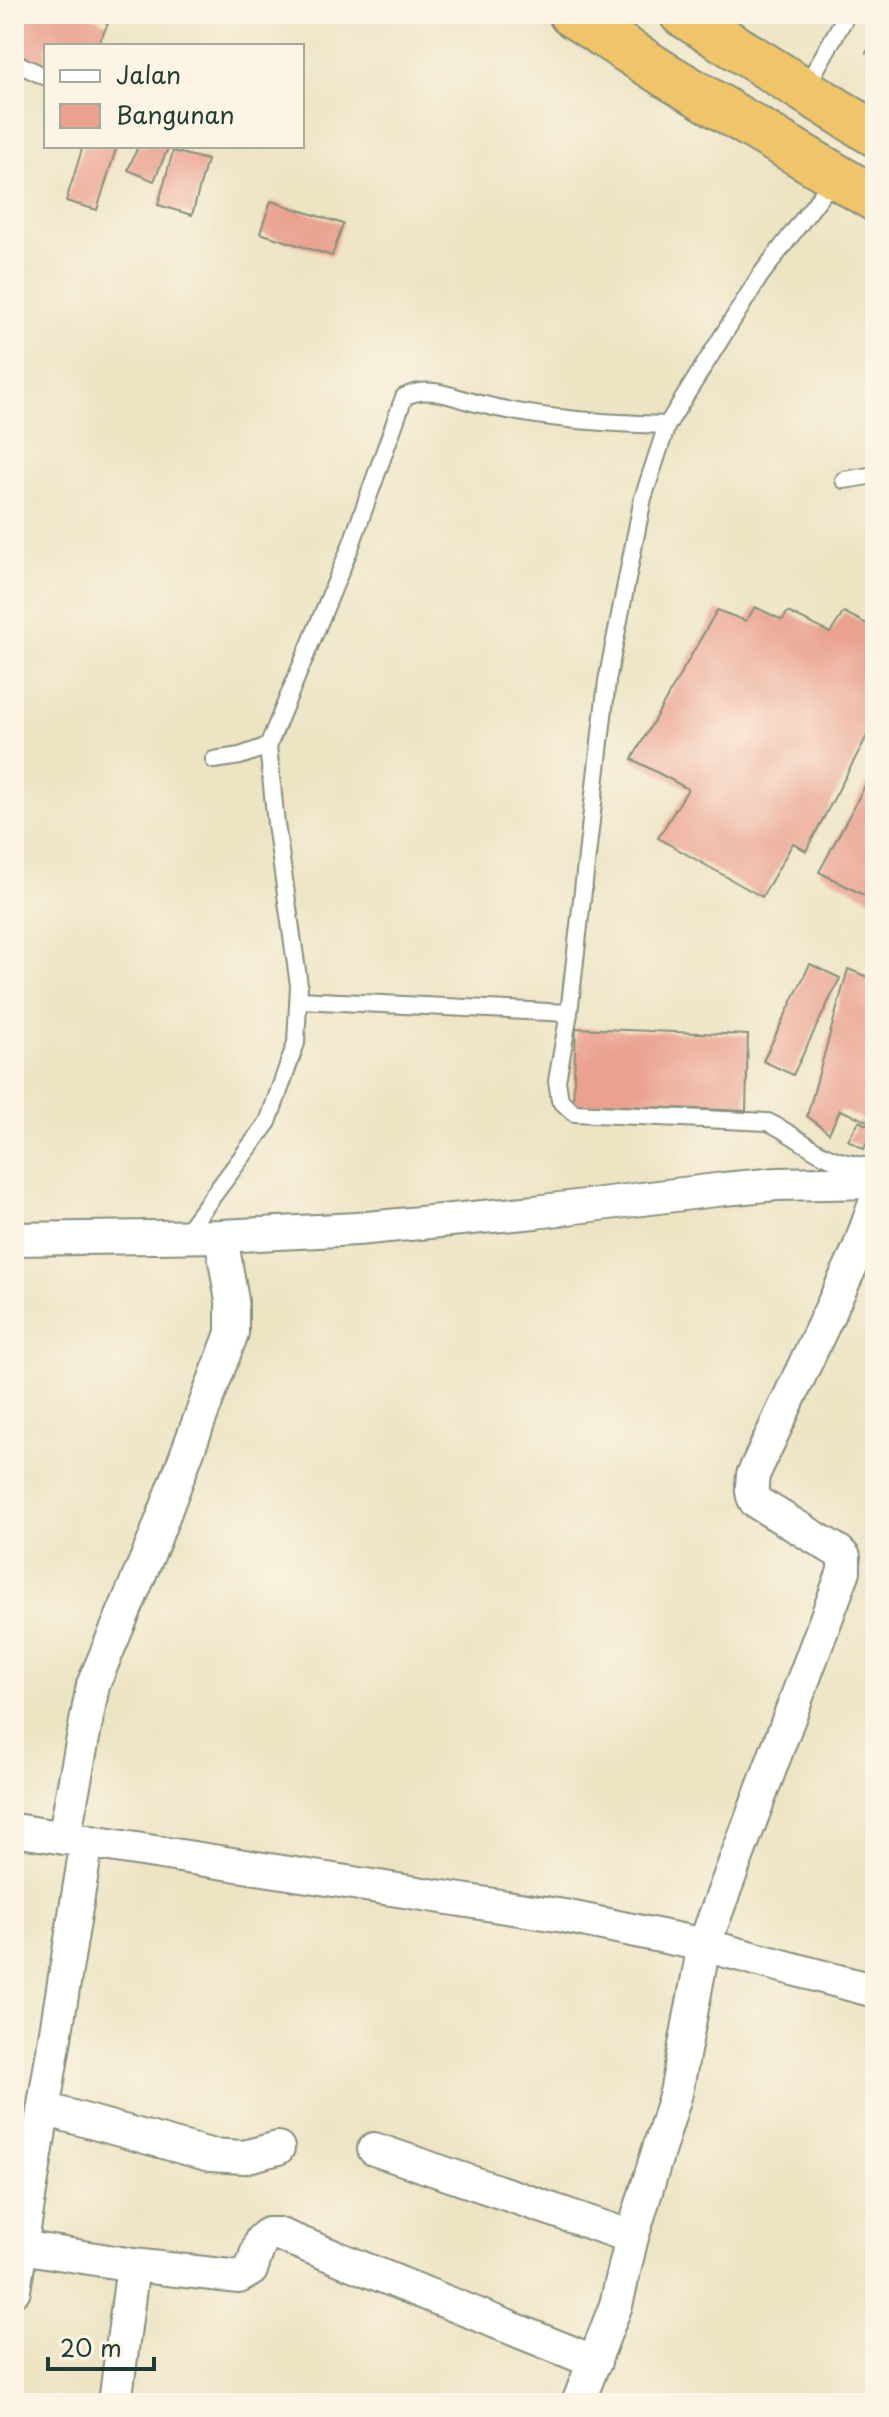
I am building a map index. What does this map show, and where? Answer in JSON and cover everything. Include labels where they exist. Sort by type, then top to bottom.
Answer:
[{"type":"highway","points":[[571,14],[664,74],[875,199]]},
{"type":"highway","points":[[682,14],[875,134]]},
{"type":"street","points":[[14,1239],[221,1236],[437,1222],[777,1184],[875,1182]]},
{"type":"street","points":[[578,2403],[616,2305],[632,2237],[676,2093],[704,1945],[844,1571],[844,1557],[839,1552],[756,1502],[752,1496],[753,1475],[858,1251],[875,1203]]},
{"type":"street","points":[[14,2290],[44,2109],[93,1685],[154,1541],[232,1333],[232,1301],[221,1236]]},
{"type":"street","points":[[14,1830],[564,1916],[704,1945],[875,1991]]},
{"type":"street","points":[[44,2109],[210,2155],[244,2157],[278,2148]]},
{"type":"street","points":[[374,2149],[632,2237]]},
{"type":"street","points":[[21,2247],[133,2265],[239,2277],[251,2270],[261,2240],[268,2234],[278,2234],[595,2362]]},
{"type":"street","points":[[115,2403],[133,2265]]},
{"type":"lane","points":[[803,91],[847,14]]},
{"type":"lane","points":[[14,62],[44,76]]},
{"type":"lane","points":[[837,175],[760,276],[667,425],[643,498],[607,681],[569,1013],[557,1081],[560,1100],[574,1113],[768,1122],[793,1133],[826,1156],[855,1165],[875,1167]]},
{"type":"lane","points":[[182,1237],[268,1122],[296,1043],[299,985],[268,746],[350,548],[404,397],[415,391],[432,391],[479,404],[584,423],[667,425]]},
{"type":"lane","points":[[844,480],[875,475]]},
{"type":"lane","points":[[214,760],[240,756],[268,746]]},
{"type":"lane","points":[[299,1000],[569,1013]]},
{"type":"building","points":[[14,14],[88,14],[108,24],[98,44],[44,44],[44,71],[14,56]]},
{"type":"building","points":[[875,39],[875,58],[866,53]]},
{"type":"building","points":[[82,148],[116,148],[97,210],[66,201]]},
{"type":"building","points":[[137,148],[168,148],[154,181],[128,170]]},
{"type":"building","points":[[173,151],[207,160],[192,215],[158,205]]},
{"type":"building","points":[[14,156],[25,158],[16,198],[14,197]]},
{"type":"building","points":[[271,201],[343,224],[332,256],[260,233]]},
{"type":"building","points":[[755,607],[782,620],[788,612],[830,633],[844,612],[875,628],[875,721],[806,851],[793,843],[762,897],[658,838],[688,789],[632,759],[717,610],[746,621]]},
{"type":"building","points":[[875,767],[875,901],[819,872]]},
{"type":"building","points":[[810,964],[840,978],[793,1075],[763,1061]]},
{"type":"building","points":[[848,969],[875,980],[875,1054],[863,1081],[875,1087],[875,1124],[840,1110],[829,1133],[807,1116]]},
{"type":"building","points":[[576,1028],[748,1035],[746,1111],[573,1104]]},
{"type":"building","points":[[859,1121],[874,1129],[864,1149],[848,1140]]}]
